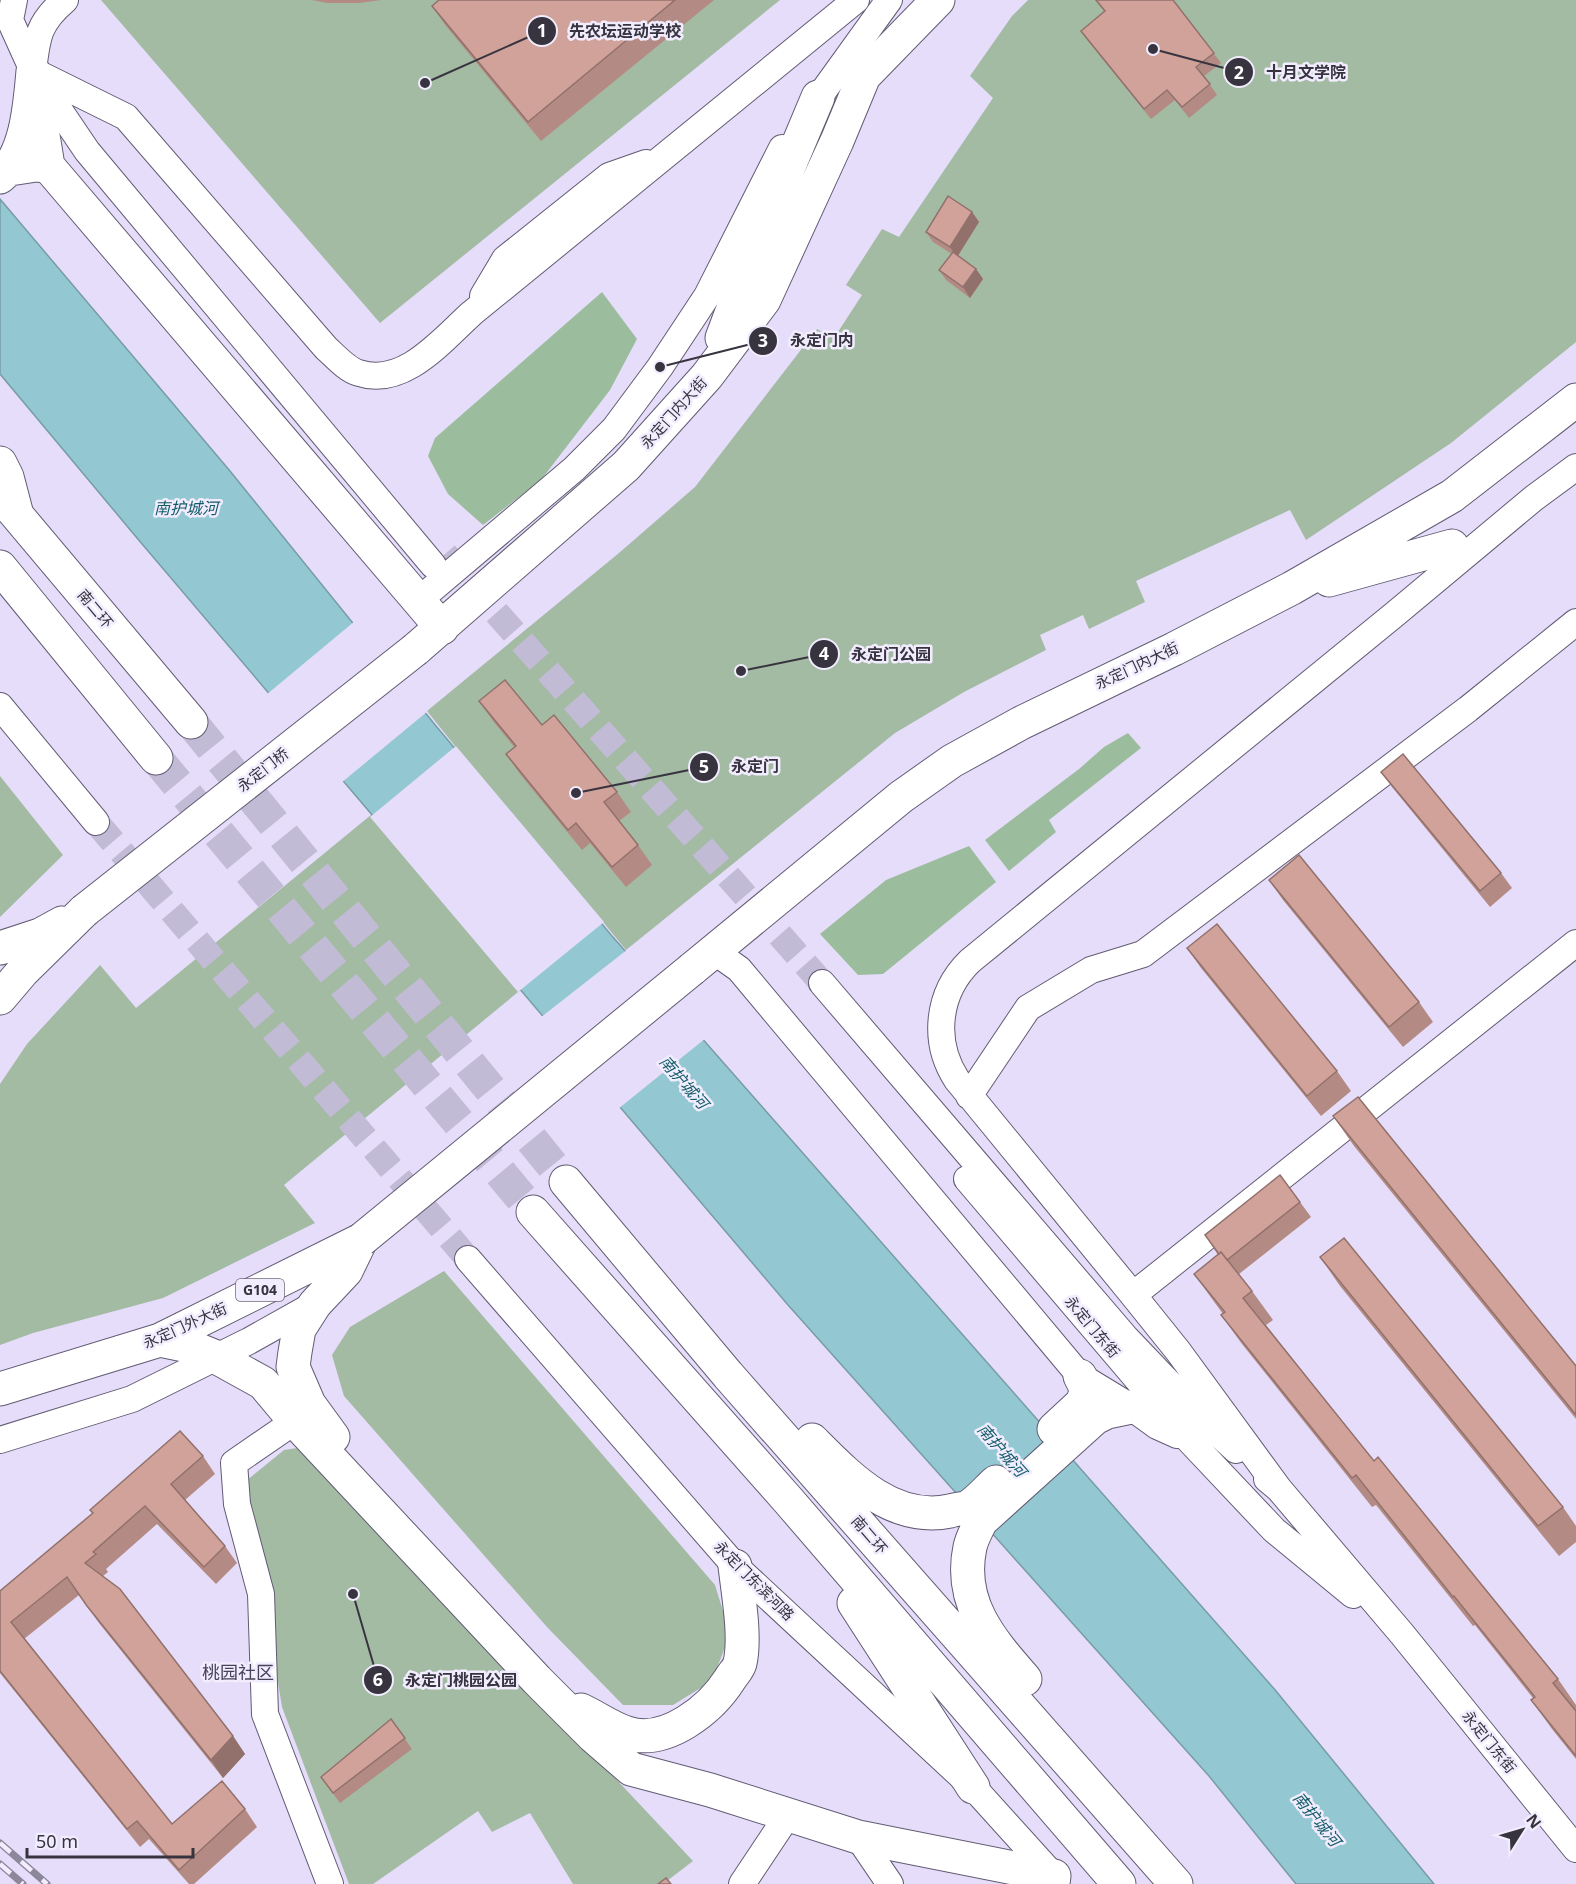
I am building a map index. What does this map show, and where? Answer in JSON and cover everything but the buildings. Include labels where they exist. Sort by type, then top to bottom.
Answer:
[{"type":"main road","name":"永定门内大街","points":[[442,628],[627,466],[707,376],[764,300],[837,141],[864,76],[938,0]]},
{"type":"main road","points":[[0,136],[21,105],[33,71]]},
{"type":"main road","points":[[33,71],[48,166],[442,628]]},
{"type":"main road","points":[[5,173],[28,122],[33,71]]},
{"type":"main road","points":[[707,376],[768,216],[818,97]]},
{"type":"main road","points":[[5,173],[36,165],[48,166]]},
{"type":"main road","name":"永定门内大街","points":[[702,961],[885,810],[952,761],[1021,723],[1292,588],[1452,496],[1576,400]]},
{"type":"main road","points":[[0,463],[7,477],[8,505]]},
{"type":"main road","name":"南二环","points":[[8,505],[191,722]]},
{"type":"main road","points":[[1292,588],[1354,574],[1452,546]]},
{"type":"main road","points":[[0,567],[156,758]]},
{"type":"main road","name":"永定门桥","points":[[84,911],[442,628]]},
{"type":"main road","points":[[2,948],[40,935],[84,911]]},
{"type":"main road","points":[[0,998],[23,971],[84,911]]},
{"type":"main road","points":[[702,961],[361,1240],[346,1272],[315,1304],[299,1329],[293,1367],[309,1404],[336,1441],[476,1598],[581,1710],[627,1734],[647,1736],[673,1730],[690,1720],[720,1695],[740,1664],[741,1622],[735,1566]]},
{"type":"main road","name":"南二环","points":[[566,1182],[728,1375],[1176,1884]]},
{"type":"main road","points":[[533,1212],[788,1500],[1119,1884]]},
{"type":"main road","name":"永定门外大街","points":[[0,1389],[160,1340],[361,1240]]},
{"type":"main road","points":[[160,1340],[189,1346],[216,1357],[262,1383],[537,1680],[593,1736],[631,1769],[710,1790],[858,1837],[1057,1880]]},
{"type":"main road","points":[[728,1375],[793,1421],[843,1471],[870,1493],[898,1508],[920,1512],[941,1513],[968,1507],[1085,1399]]},
{"type":"main road","points":[[1085,1399],[1107,1412],[1131,1407]]},
{"type":"main road","points":[[1085,1399],[981,1521],[970,1544],[967,1563],[969,1587],[982,1626],[1002,1653],[1059,1718],[1118,1817]]},
{"type":"main road","points":[[788,1500],[973,1787]]},
{"type":"street","points":[[14,0],[10,20],[33,71],[126,117],[326,348],[359,374],[383,376],[417,362],[472,313],[856,0]]},
{"type":"street","points":[[33,71],[37,36],[50,13],[65,0]]},
{"type":"street","points":[[419,600],[574,469],[614,429],[660,367],[707,296],[781,149],[889,0]]},
{"type":"street","points":[[0,31],[33,71],[87,151],[439,560]]},
{"type":"street","points":[[1279,1490],[1178,1352],[957,1080],[947,1062],[940,1034],[946,997],[962,969],[1534,498],[1576,467]]},
{"type":"street","points":[[1452,546],[1534,498]]},
{"type":"street","points":[[969,1096],[1028,1008],[1091,970],[1143,954],[1468,709],[1576,622]]},
{"type":"street","points":[[0,706],[96,822]]},
{"type":"street","points":[[1133,1295],[1576,943]]},
{"type":"street","points":[[702,961],[722,957],[739,969],[1085,1399],[1131,1407],[1157,1426],[1189,1440]]},
{"type":"street","name":"永定门东街","points":[[1402,1635],[1274,1530],[1189,1440],[816,988],[1126,1338],[1209,1425],[1279,1490],[1402,1635],[1576,1850]]},
{"type":"street","name":"永定门东滨河路","points":[[468,1259],[735,1566],[973,1787],[1057,1880]]},
{"type":"street","points":[[0,1440],[132,1399],[315,1304]]},
{"type":"street","points":[[295,1421],[234,1463],[237,1504],[261,1594],[265,1714],[330,1884]]},
{"type":"street","points":[[742,1884],[788,1815]]},
{"type":"street","points":[[858,1837],[890,1884]]},
{"type":"shaded area","points":[[101,0],[780,0],[380,323]]},
{"type":"shaded area","points":[[1028,0],[1576,0],[1576,342],[1451,443],[1306,540],[1290,510],[1136,581],[1145,602],[1089,629],[1083,615],[1040,635],[1046,650],[964,692],[895,733],[626,950],[603,922],[284,1185],[315,1223],[163,1298],[33,1333],[0,1345],[0,1084],[27,1044],[100,965],[136,1008],[455,746],[427,711],[619,553],[695,487],[817,329],[834,338],[862,295],[846,285],[882,229],[899,237],[993,98],[970,76],[1012,16]]},
{"type":"shaded area","points":[[602,292],[637,339],[610,390],[541,480],[483,525],[448,494],[428,456],[435,438]]},
{"type":"shaded area","points":[[1128,733],[1141,748],[1049,820],[1056,832],[1009,871],[985,840],[1079,769],[1104,747]]},
{"type":"shaded area","points":[[0,776],[63,855],[0,917]]},
{"type":"shaded area","points":[[969,846],[996,882],[883,974],[858,975],[820,934],[886,880]]},
{"type":"shaded area","points":[[444,1271],[715,1585],[730,1634],[712,1681],[673,1705],[623,1705],[547,1627],[344,1396],[332,1355],[350,1327]]},
{"type":"shaded area","points":[[304,1447],[693,1861],[663,1884],[573,1884],[530,1813],[492,1832],[478,1811],[373,1884],[349,1884],[282,1707],[246,1481],[284,1450]]},
{"type":"water","name":"南护城河","points":[[0,199],[230,471],[436,726],[612,936],[1276,1691],[1434,1884],[1296,1884],[1209,1776],[788,1305],[0,374]]},
{"type":"pier","points":[[355,621],[428,711],[341,783],[266,695]]},
{"type":"pier","points":[[456,746],[604,922],[518,992],[370,817]]},
{"type":"pier","points":[[628,949],[706,1038],[618,1109],[540,1018]]},
{"type":"tunnel","points":[[445,554],[822,983]]},
{"type":"tunnel","points":[[191,722],[566,1182]]},
{"type":"tunnel","points":[[156,758],[533,1212]]},
{"type":"tunnel","points":[[96,822],[468,1259]]},
{"type":"railway","points":[[0,1843],[47,1884]]},
{"type":"railway","points":[[0,1864],[23,1884]]},
{"type":"place","name":"十月文学院","points":[[1153,49]]},
{"type":"place","name":"先农坛运动学校","points":[[425,83]]},
{"type":"place","name":"永定门内","points":[[660,367]]},
{"type":"place","name":"永定门公园","points":[[741,671]]},
{"type":"place","name":"永定门","points":[[576,793]]},
{"type":"place","name":"永定门桃园公园","points":[[353,1594]]},
{"type":"district","name":"桃园社区","points":[[238,1673]]}]
